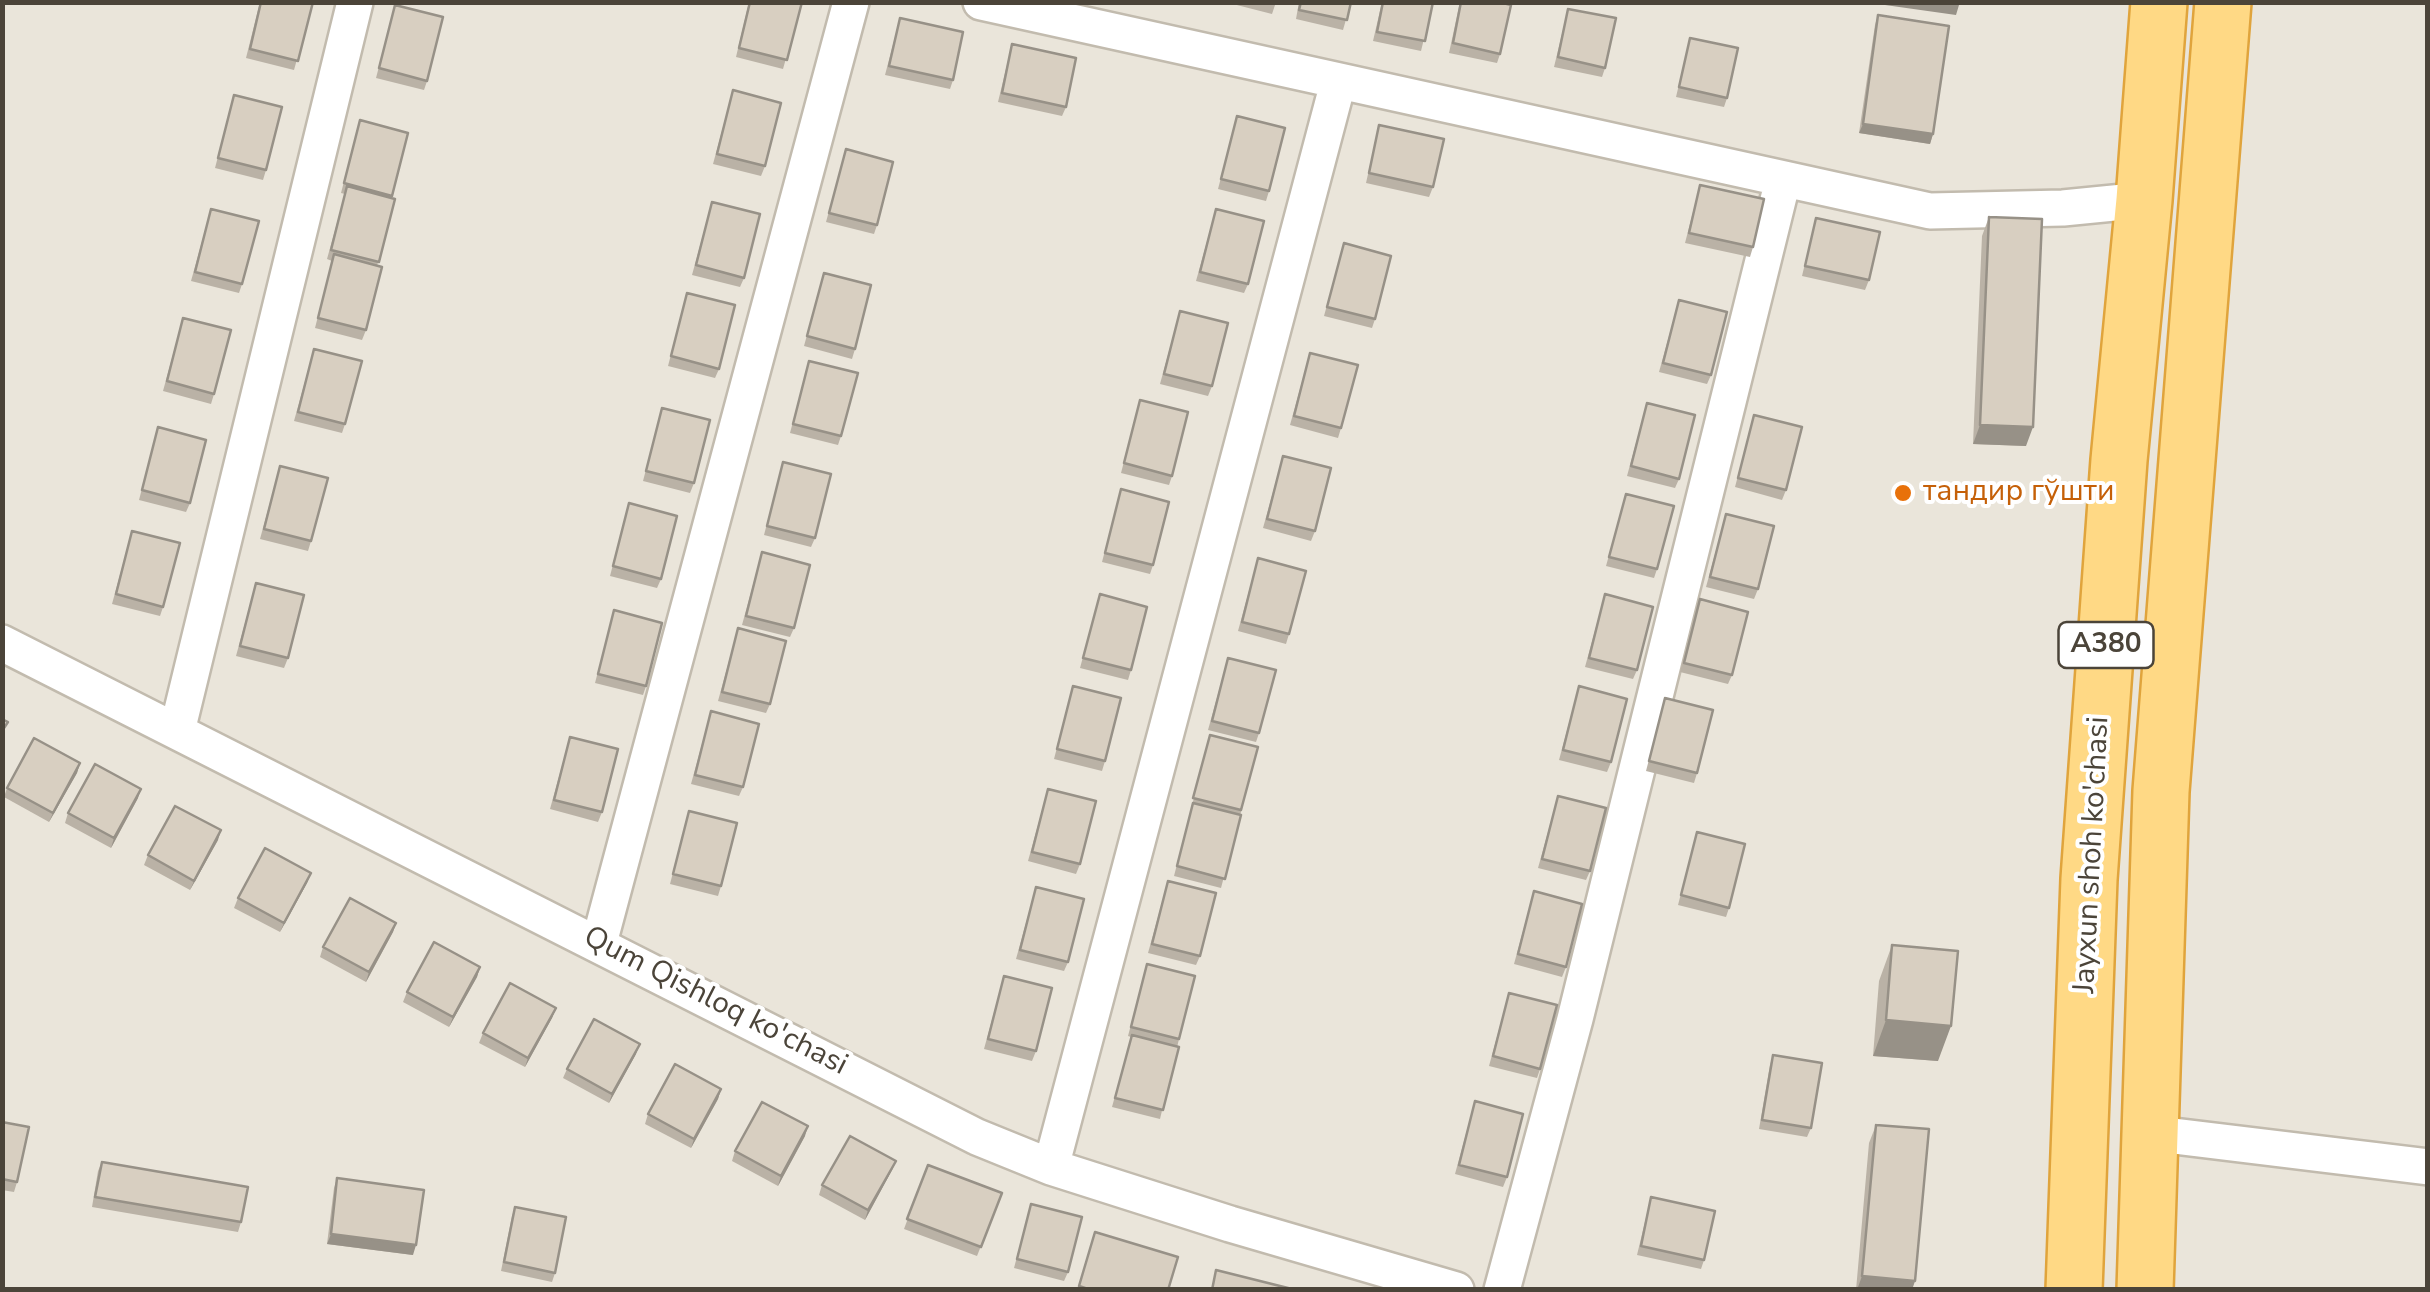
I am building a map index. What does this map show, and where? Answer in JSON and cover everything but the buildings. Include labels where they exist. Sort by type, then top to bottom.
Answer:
[{"type":"highway","name":"Jayxun shoh ko'chasi","points":[[2074,1290],[2089,879],[2119,460],[2159,2]]},
{"type":"highway","name":"A380","points":[[2145,1290],[2161,791],[2223,2]]},
{"type":"street","points":[[177,731],[356,2]]},
{"type":"street","points":[[599,943],[851,2]]},
{"type":"street","points":[[981,2],[1930,211],[2063,208],[2144,200]]},
{"type":"street","points":[[1052,1167],[1338,82]]},
{"type":"street","points":[[1502,1290],[1575,1019],[1782,180]]},
{"type":"street","name":"Qum Qishloq ko'chasi","points":[[2,643],[977,1136],[1052,1167],[1456,1290]]},
{"type":"street","points":[[2149,1133],[2428,1167]]},
{"type":"shaded area","points":[[2,3],[2427,3],[2427,1289],[3,1289]]},
{"type":"place","name":"тандир гўшти","points":[[1903,493]]}]
